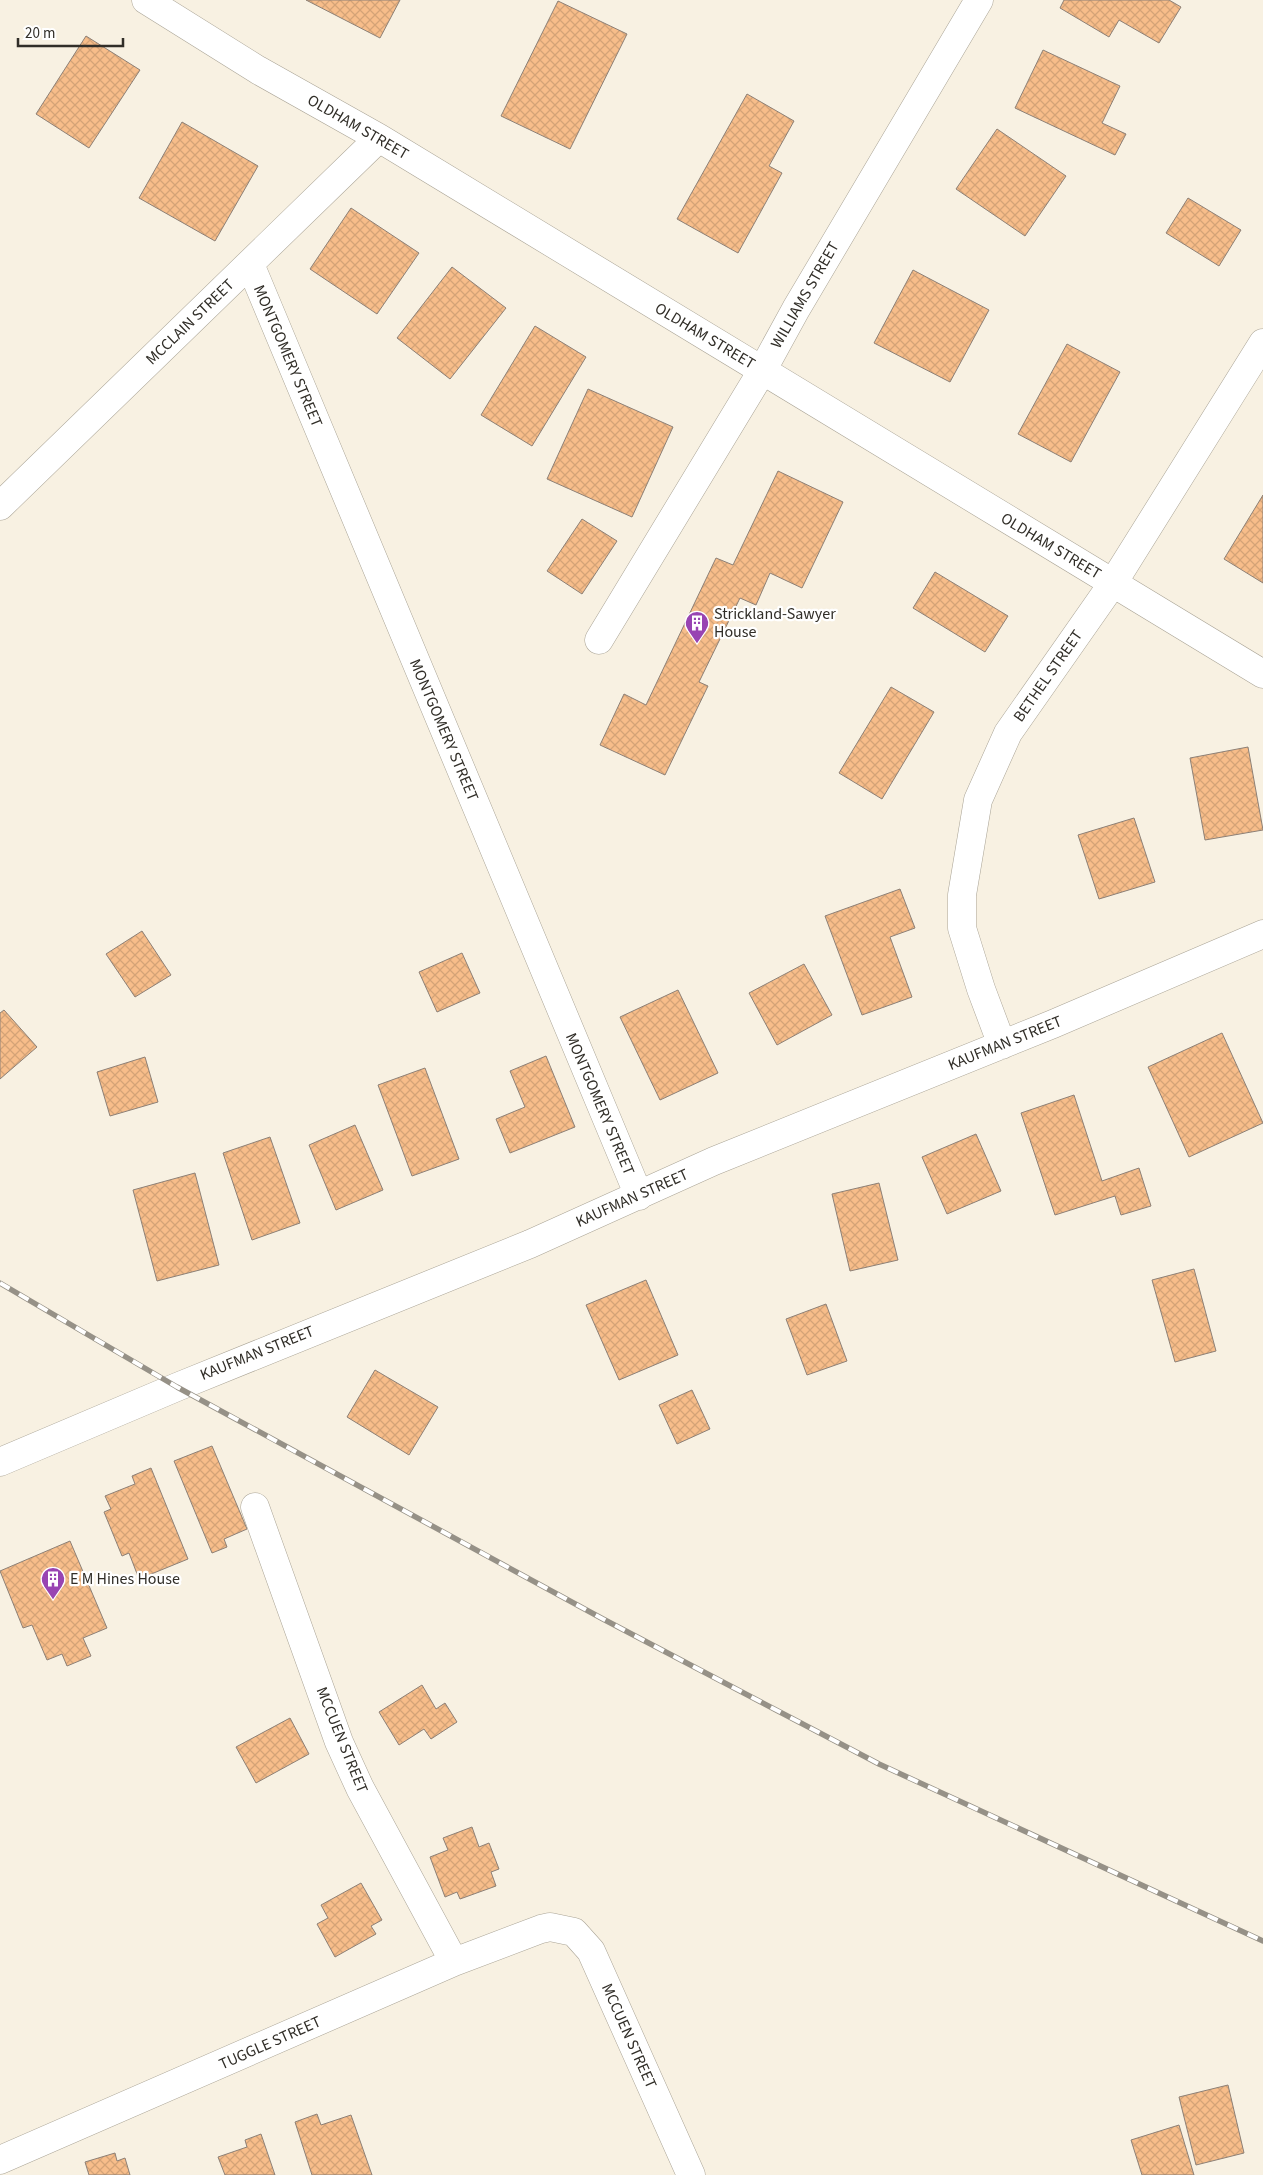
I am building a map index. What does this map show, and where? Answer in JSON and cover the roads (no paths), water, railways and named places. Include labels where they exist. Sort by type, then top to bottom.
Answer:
[{"type":"street","name":"OLDHAM STREET","points":[[146,0],[258,70],[379,138],[1263,674]]},
{"type":"street","name":"WILLIAMS STREET","points":[[599,640],[762,371],[796,309],[978,0]]},
{"type":"street","name":"MCCLAIN STREET","points":[[0,506],[379,138]]},
{"type":"street","name":"MONTGOMERY STREET","points":[[250,264],[639,1196]]},
{"type":"street","name":"BETHEL STREET","points":[[1002,1045],[980,988],[962,928],[962,895],[978,800],[1008,733],[1113,583],[1263,343]]},
{"type":"street","name":"KAUFMAN STREET","points":[[0,1462],[204,1376],[530,1244],[723,1157],[1002,1045],[1263,934]]},
{"type":"street","name":"MCCUEN STREET","points":[[255,1506],[339,1742],[360,1788],[454,1962]]},
{"type":"street","name":"MCCUEN STREET","points":[[541,1929],[550,1927],[574,1932],[591,1951],[690,2175]]},
{"type":"street","name":"TUGGLE STREET","points":[[0,2160],[454,1962],[541,1929]]},
{"type":"railway","points":[[0,1283],[177,1387],[603,1619],[879,1764],[1263,1941]]},
{"type":"place","name":"Strickland-Sawyer House","points":[[697,644]]},
{"type":"place","name":"E M Hines House","points":[[53,1600]]}]
